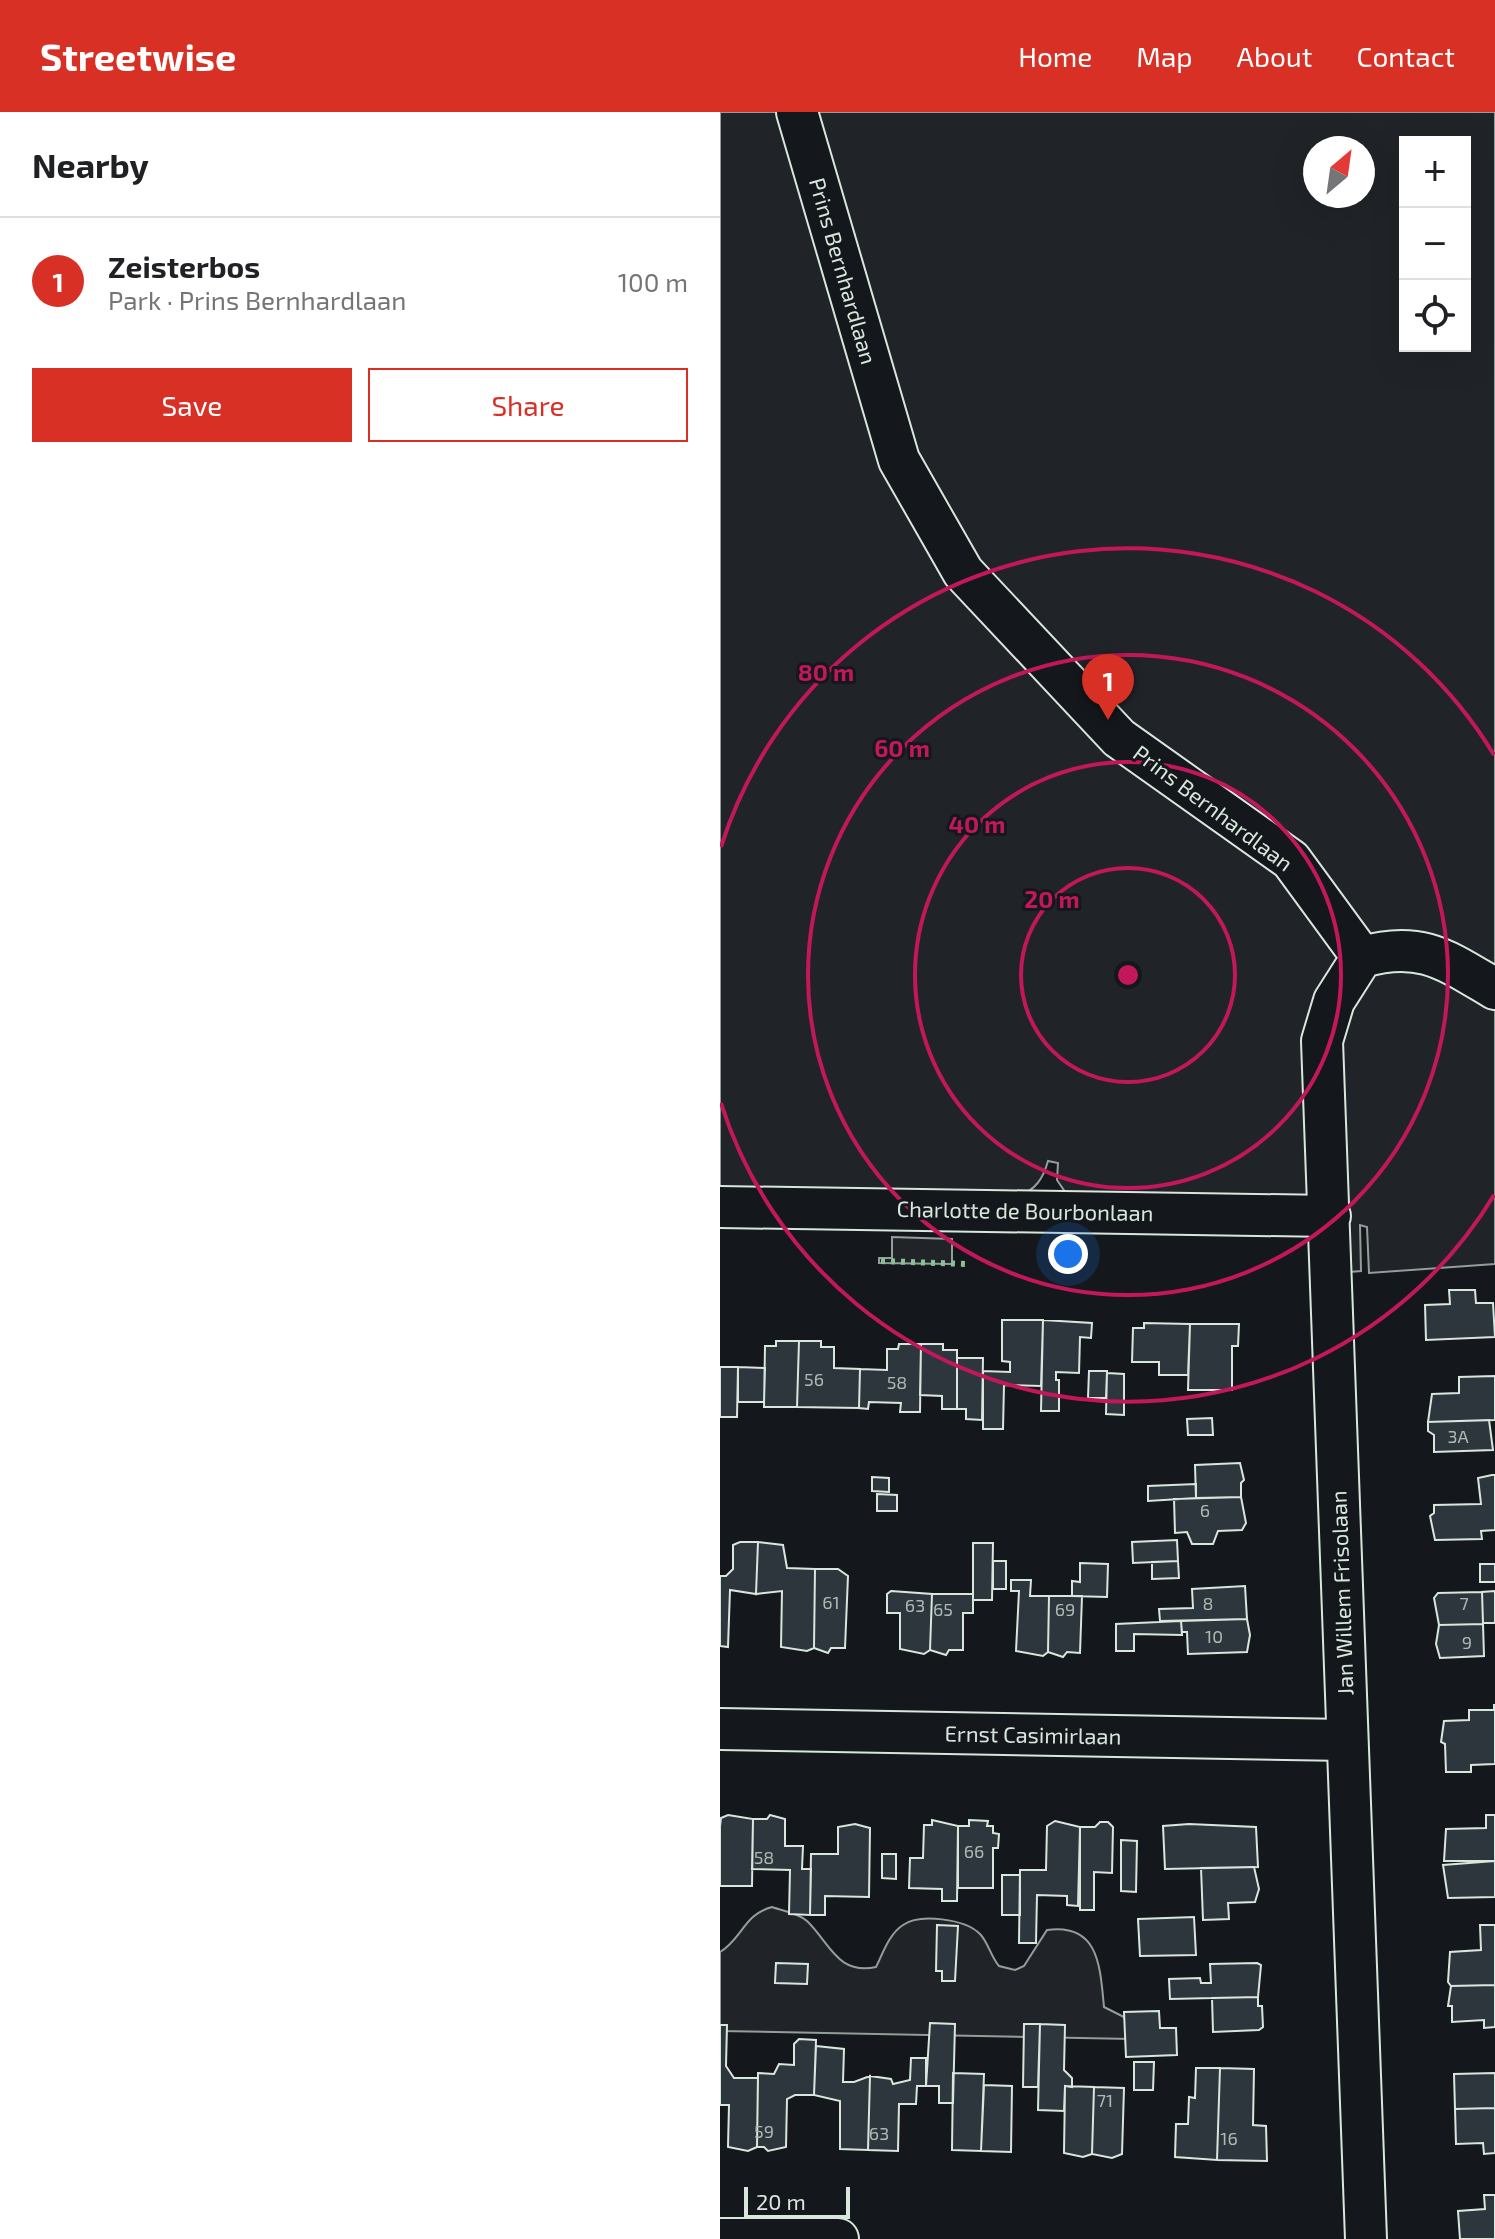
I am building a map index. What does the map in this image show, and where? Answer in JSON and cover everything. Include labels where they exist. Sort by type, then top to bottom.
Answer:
[{"type":"street","name":"Prins Bernhardlaan","points":[[797,112],[899,460],[963,572],[1119,738],[1291,860],[1362,957]]},
{"type":"street","points":[[1362,957],[1392,948],[1437,955],[1495,989]]},
{"type":"street","name":"Jan Willem Frisolaan","points":[[1362,957],[1334,1001],[1322,1041],[1366,2239]]},
{"type":"street","name":"Charlotte de Bourbonlaan","points":[[720,1207],[1330,1216]]},
{"type":"street","name":"Ernst Casimirlaan","points":[[720,1729],[1347,1740]]},
{"type":"street","points":[[720,2239],[838,2239]]},
{"type":"shaded area","points":[[720,112],[1495,112],[1495,1264],[1369,1273],[1367,1227],[1360,1225],[1361,1271],[1350,1272],[1348,1223],[1070,1199],[1057,1180],[1058,1163],[1048,1161],[1038,1183],[1018,1197],[720,1191]]},
{"type":"shaded area","points":[[892,1237],[952,1239],[952,1264],[879,1263],[879,1258],[892,1258]]},
{"type":"shaded area","points":[[772,1907],[804,1918],[843,1962],[863,1968],[876,1967],[894,1933],[903,1925],[920,1919],[954,1921],[973,1929],[983,1937],[999,1966],[1015,1970],[1024,1966],[1047,1930],[1077,1933],[1094,1950],[1104,2007],[1124,2017],[1131,2039],[720,2031],[720,1952],[755,1915]]},
{"type":"building","points":[[1449,1290],[1475,1290],[1476,1303],[1493,1303],[1495,1337],[1426,1340],[1425,1305],[1450,1304]]},
{"type":"building","points":[[1002,1320],[1043,1320],[1041,1386],[1004,1385],[1003,1429],[983,1429],[983,1371],[1010,1372],[1010,1362],[1002,1361]]},
{"type":"building","points":[[1043,1320],[1092,1323],[1091,1338],[1080,1337],[1079,1373],[1056,1372],[1059,1411],[1041,1411]]},
{"type":"building","points":[[1144,1323],[1190,1324],[1188,1375],[1159,1375],[1159,1362],[1132,1362],[1133,1328],[1144,1328]]},
{"type":"building","points":[[1190,1324],[1239,1324],[1238,1346],[1232,1346],[1232,1390],[1188,1390]]},
{"type":"building","points":[[776,1341],[799,1341],[797,1407],[764,1407],[765,1346],[776,1346]]},
{"type":"building","points":[[799,1341],[821,1341],[821,1347],[834,1347],[834,1368],[860,1369],[859,1408],[797,1407]]},
{"type":"building","points":[[899,1344],[921,1344],[920,1412],[900,1412],[901,1403],[869,1402],[868,1409],[859,1408],[860,1369],[887,1370],[887,1349],[898,1349]]},
{"type":"building","points":[[921,1344],[943,1344],[943,1350],[957,1350],[957,1409],[942,1409],[942,1396],[920,1395]]},
{"type":"building","points":[[957,1358],[983,1358],[982,1420],[966,1419],[966,1409],[957,1409]]},
{"type":"building","points":[[720,1367],[738,1367],[737,1417],[720,1417]]},
{"type":"building","points":[[738,1367],[765,1368],[764,1402],[738,1402]]},
{"type":"building","points":[[1089,1371],[1107,1371],[1106,1398],[1088,1398]]},
{"type":"building","points":[[1107,1373],[1124,1374],[1124,1415],[1106,1414]]},
{"type":"building","points":[[1495,1376],[1495,1420],[1428,1422],[1432,1394],[1459,1393],[1459,1377]]},
{"type":"building","points":[[1212,1418],[1213,1435],[1188,1435],[1187,1419]]},
{"type":"building","points":[[1489,1420],[1493,1450],[1434,1452],[1434,1435],[1428,1431],[1428,1422]]},
{"type":"building","points":[[1240,1463],[1244,1480],[1241,1483],[1241,1497],[1196,1498],[1195,1465]]},
{"type":"building","points":[[1495,1475],[1495,1530],[1481,1531],[1482,1539],[1435,1540],[1430,1516],[1434,1513],[1434,1505],[1481,1504],[1478,1478]]},
{"type":"building","points":[[872,1477],[889,1478],[889,1492],[872,1491]]},
{"type":"building","points":[[1196,1484],[1196,1498],[1148,1501],[1148,1486]]},
{"type":"building","points":[[877,1494],[897,1495],[897,1511],[877,1511]]},
{"type":"building","points":[[1241,1497],[1246,1523],[1242,1530],[1218,1531],[1213,1544],[1192,1544],[1187,1532],[1175,1533],[1174,1499]]},
{"type":"building","points":[[1177,1540],[1178,1561],[1133,1563],[1132,1542]]},
{"type":"building","points":[[758,1542],[756,1594],[730,1590],[728,1647],[720,1646],[720,1576],[726,1576],[733,1569],[733,1545]]},
{"type":"building","points":[[758,1542],[783,1545],[787,1568],[815,1569],[814,1648],[807,1651],[781,1647],[782,1591],[756,1594]]},
{"type":"building","points":[[973,1543],[993,1543],[992,1600],[973,1600]]},
{"type":"building","points":[[993,1561],[1006,1561],[1006,1589],[993,1589]]},
{"type":"building","points":[[1178,1561],[1179,1578],[1152,1579],[1152,1562]]},
{"type":"building","points":[[1080,1563],[1108,1564],[1107,1597],[1072,1596],[1072,1581],[1080,1582]]},
{"type":"building","points":[[1480,1564],[1495,1564],[1495,1582],[1480,1582]]},
{"type":"building","points":[[815,1569],[838,1569],[848,1576],[845,1648],[831,1648],[828,1653],[814,1648]]},
{"type":"building","points":[[1011,1580],[1031,1580],[1030,1596],[1049,1596],[1048,1652],[1043,1656],[1016,1651],[1019,1591],[1011,1591]]},
{"type":"building","points":[[1245,1586],[1247,1619],[1160,1621],[1159,1609],[1193,1608],[1192,1589]]},
{"type":"building","points":[[891,1591],[932,1594],[930,1650],[924,1654],[900,1649],[900,1613],[887,1613],[887,1594]]},
{"type":"building","points":[[1495,1591],[1495,1623],[1483,1623],[1482,1592]]},
{"type":"building","points":[[1482,1592],[1483,1624],[1439,1625],[1434,1598],[1438,1593]]},
{"type":"building","points":[[932,1594],[973,1594],[973,1613],[963,1613],[963,1650],[949,1650],[946,1655],[930,1650]]},
{"type":"building","points":[[1049,1596],[1082,1596],[1080,1653],[1067,1652],[1063,1657],[1048,1652]]},
{"type":"building","points":[[1247,1619],[1250,1635],[1247,1652],[1188,1654],[1187,1632],[1182,1632],[1181,1621]]},
{"type":"building","points":[[1181,1621],[1182,1635],[1134,1634],[1134,1651],[1116,1651],[1116,1624]]},
{"type":"building","points":[[1483,1624],[1484,1656],[1440,1658],[1436,1644],[1439,1625]]},
{"type":"building","points":[[1494,1705],[1495,1764],[1471,1765],[1471,1772],[1446,1772],[1445,1744],[1441,1742],[1444,1721],[1469,1720],[1469,1710],[1494,1710]]},
{"type":"building","points":[[728,1815],[753,1819],[752,1886],[720,1886],[721,1818]]},
{"type":"building","points":[[770,1815],[785,1819],[785,1846],[803,1846],[802,1869],[811,1869],[810,1915],[789,1914],[790,1870],[752,1869],[753,1819],[767,1819]]},
{"type":"building","points":[[1486,1815],[1495,1815],[1495,1861],[1444,1861],[1446,1829],[1486,1828]]},
{"type":"building","points":[[932,1820],[958,1826],[957,1901],[942,1901],[942,1889],[909,1888],[910,1858],[923,1858],[924,1825],[932,1825]]},
{"type":"building","points":[[969,1820],[988,1821],[987,1826],[993,1826],[993,1833],[999,1834],[998,1848],[993,1848],[993,1888],[958,1888],[958,1826],[969,1826]]},
{"type":"building","points":[[1055,1821],[1080,1827],[1078,1906],[1067,1905],[1067,1896],[1037,1895],[1036,1943],[1019,1943],[1020,1870],[1046,1870],[1047,1826]]},
{"type":"building","points":[[1100,1822],[1108,1822],[1113,1827],[1112,1873],[1094,1872],[1094,1910],[1080,1910],[1080,1827],[1095,1827]]},
{"type":"building","points":[[855,1824],[870,1828],[869,1897],[825,1896],[825,1915],[810,1915],[811,1854],[838,1854],[838,1827]]},
{"type":"building","points":[[1163,1826],[1256,1827],[1258,1867],[1165,1869]]},
{"type":"building","points":[[1121,1840],[1137,1841],[1136,1892],[1121,1891]]},
{"type":"building","points":[[882,1854],[896,1854],[896,1879],[882,1878]]},
{"type":"building","points":[[1495,1861],[1495,1897],[1448,1898],[1443,1865]]},
{"type":"building","points":[[1254,1867],[1259,1889],[1255,1902],[1228,1903],[1229,1919],[1203,1920],[1201,1868]]},
{"type":"building","points":[[1002,1875],[1020,1875],[1020,1915],[1002,1915]]},
{"type":"building","points":[[1194,1917],[1196,1955],[1140,1956],[1138,1919]]},
{"type":"building","points":[[937,1925],[958,1926],[955,1981],[942,1981],[942,1971],[936,1971]]},
{"type":"building","points":[[1480,1925],[1495,1925],[1495,1985],[1451,1986],[1448,1982],[1450,1952],[1481,1950]]},
{"type":"building","points":[[776,1963],[808,1964],[807,1984],[775,1983]]},
{"type":"building","points":[[1210,1964],[1261,1965],[1258,1997],[1170,1999],[1169,1979],[1200,1978],[1201,1983],[1211,1983]]},
{"type":"building","points":[[1495,1985],[1495,2027],[1484,2028],[1484,2020],[1452,2022],[1452,2006],[1448,2006],[1451,1986]]},
{"type":"building","points":[[1258,1997],[1258,2006],[1262,2006],[1263,2027],[1259,2030],[1213,2032],[1212,1998]]},
{"type":"building","points":[[1159,2011],[1160,2028],[1176,2028],[1177,2055],[1126,2057],[1124,2012]]},
{"type":"building","points":[[930,2023],[955,2024],[953,2103],[939,2103],[939,2086],[926,2086]]},
{"type":"building","points":[[1024,2024],[1040,2024],[1038,2087],[1023,2087]]},
{"type":"building","points":[[1040,2024],[1065,2025],[1064,2070],[1072,2078],[1072,2087],[1065,2086],[1064,2111],[1038,2110]]},
{"type":"building","points":[[720,2025],[727,2025],[726,2066],[734,2078],[758,2078],[757,2147],[748,2151],[728,2147],[729,2105],[720,2105]]},
{"type":"building","points":[[799,2039],[816,2040],[814,2095],[795,2095],[787,2099],[786,2147],[768,2151],[757,2147],[758,2073],[774,2074],[779,2064],[794,2065],[794,2044]]},
{"type":"building","points":[[816,2046],[844,2049],[843,2082],[870,2076],[868,2150],[840,2149],[840,2101],[814,2095]]},
{"type":"building","points":[[911,2058],[926,2058],[926,2086],[917,2086],[916,2104],[899,2104],[898,2151],[868,2150],[870,2076],[891,2079],[893,2084],[910,2080]]},
{"type":"building","points":[[1134,2062],[1154,2062],[1153,2090],[1134,2090]]},
{"type":"building","points":[[1196,2068],[1220,2068],[1217,2160],[1175,2157],[1176,2124],[1188,2124],[1189,2097],[1195,2098]]},
{"type":"building","points":[[1220,2068],[1254,2069],[1253,2125],[1266,2126],[1267,2161],[1217,2160]]},
{"type":"building","points":[[953,2073],[984,2074],[981,2151],[952,2150]]},
{"type":"building","points":[[1495,2073],[1495,2108],[1455,2109],[1454,2074]]},
{"type":"building","points":[[984,2085],[1012,2086],[1011,2152],[981,2151]]},
{"type":"building","points":[[1065,2086],[1094,2087],[1092,2154],[1083,2157],[1064,2153]]},
{"type":"building","points":[[1094,2087],[1124,2088],[1122,2154],[1112,2158],[1092,2154]]},
{"type":"building","points":[[1495,2108],[1495,2153],[1484,2154],[1483,2143],[1456,2144],[1455,2109]]},
{"type":"building","points":[[1484,2195],[1495,2195],[1495,2239],[1460,2239],[1458,2211],[1485,2209]]},
{"type":"hedge","points":[[881,1261],[966,1264]]},
{"type":"place","name":"Zeisterbos","points":[[1108,720]]}]
